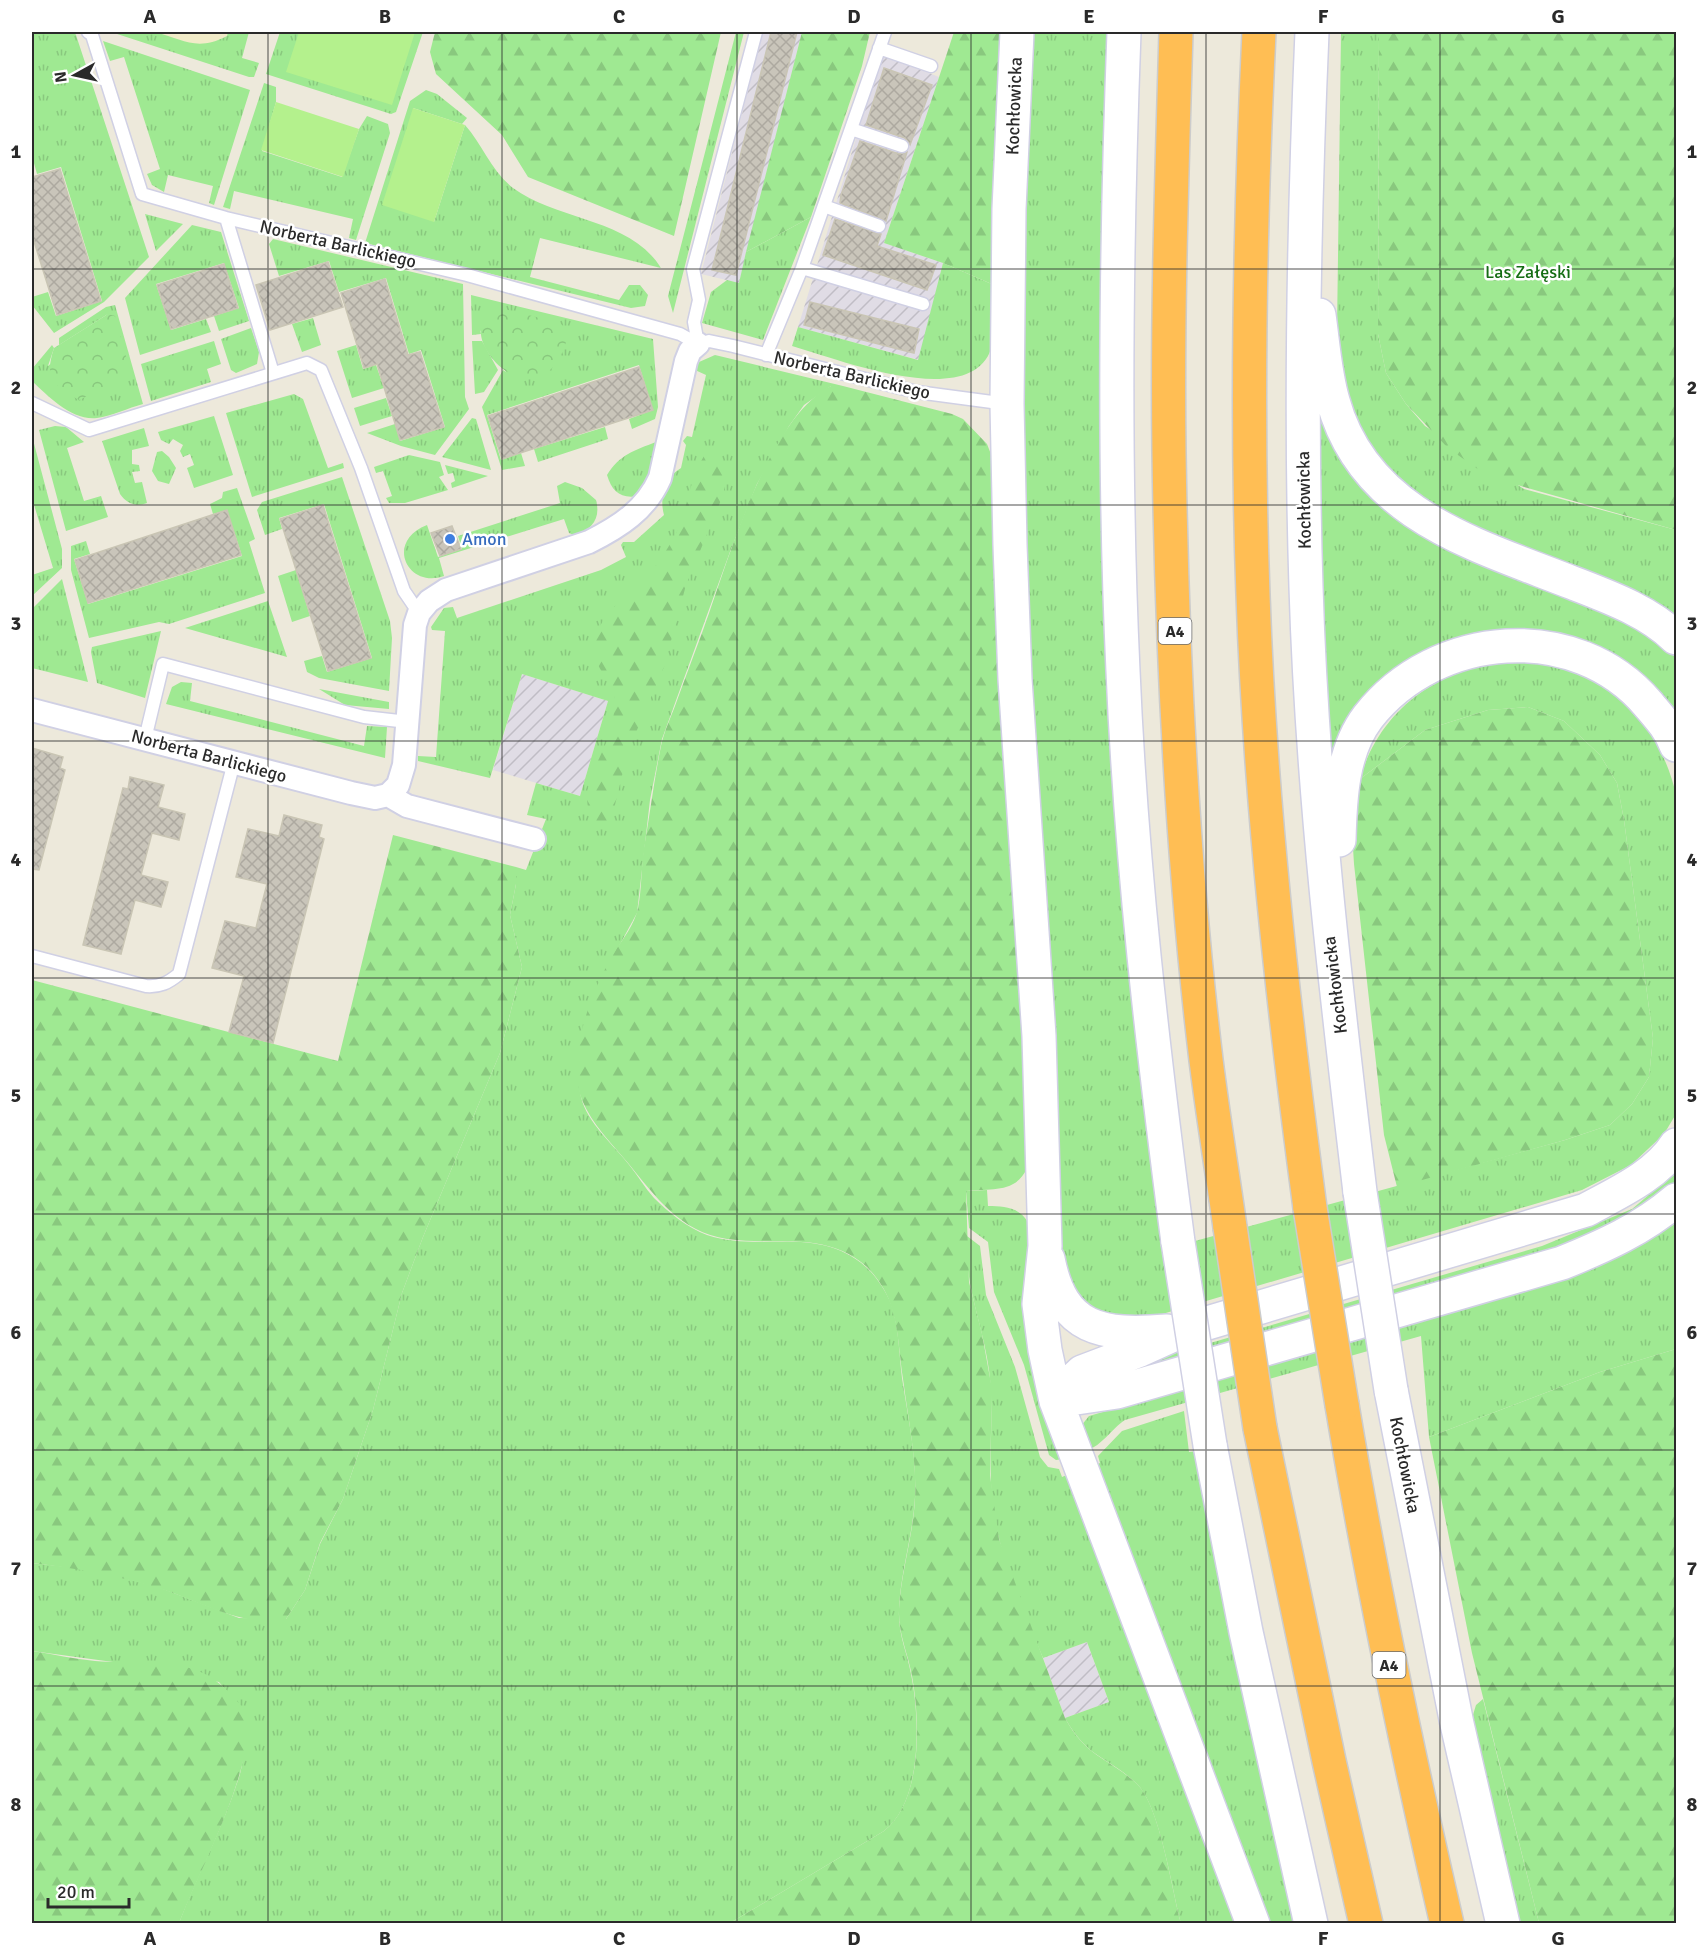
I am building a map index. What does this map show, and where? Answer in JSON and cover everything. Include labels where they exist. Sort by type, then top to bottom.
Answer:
[{"type":"highway","name":"A4","points":[[1176,32],[1168,320],[1172,579],[1179,731],[1206,1059],[1260,1428],[1329,1761],[1366,1923]]},
{"type":"highway","name":"A4","points":[[1259,32],[1252,172],[1249,349],[1253,596],[1273,904],[1310,1208],[1368,1564],[1407,1751],[1447,1923]]},
{"type":"main road","name":"Kochłowicka","points":[[1017,32],[1009,209],[1007,404],[1015,679],[1039,1036],[1045,1246],[1039,1304],[1045,1350],[1056,1401],[1253,1923]]},
{"type":"main road","points":[[1124,32],[1115,350],[1123,672],[1142,935],[1178,1242],[1210,1445],[1246,1632],[1311,1923]]},
{"type":"main road","name":"Kochłowicka","points":[[1311,32],[1304,222],[1302,406],[1306,590],[1330,940],[1360,1192],[1391,1390],[1455,1713],[1503,1923]]},
{"type":"main road","points":[[1304,222],[1333,402],[1353,447],[1377,480],[1409,510],[1446,532],[1620,602],[1663,625],[1677,638]]},
{"type":"main road","points":[[1330,940],[1339,876],[1340,806],[1348,756],[1368,718],[1392,693],[1421,671],[1458,653],[1510,644],[1537,645],[1571,651],[1611,670],[1640,694],[1670,730],[1677,746]]},
{"type":"main road","points":[[1056,1401],[1066,1387],[1082,1372],[1184,1330],[1586,1210],[1634,1184],[1670,1154],[1677,1144]]},
{"type":"main road","points":[[1056,1401],[1117,1392],[1562,1263],[1615,1241],[1654,1219],[1677,1200]]},
{"type":"main road","points":[[1045,1246],[1052,1279],[1063,1304],[1090,1327],[1132,1334],[1184,1330]]},
{"type":"street","points":[[388,795],[398,785],[405,765],[414,640],[419,613],[429,601],[446,590],[589,542],[636,513],[654,491],[660,478],[686,361],[690,351],[699,344]]},
{"type":"street","name":"Norberta Barlickiego","points":[[32,710],[375,798],[388,795],[407,806],[534,839]]},
{"type":"lane","name":"Norberta Barlickiego","points":[[88,32],[92,35],[142,194],[226,218],[467,275],[680,334],[699,344],[709,341],[917,392],[1007,404]]},
{"type":"lane","points":[[699,344],[694,322],[699,300],[693,269],[756,32]]},
{"type":"lane","points":[[766,355],[802,268],[885,32]]},
{"type":"lane","points":[[879,48],[931,66]]},
{"type":"lane","points":[[851,129],[902,146]]},
{"type":"lane","points":[[824,206],[879,226]]},
{"type":"lane","points":[[226,218],[273,373]]},
{"type":"lane","points":[[802,268],[923,304]]},
{"type":"lane","points":[[32,403],[89,430],[307,363],[321,370],[361,468],[404,591],[419,613]]},
{"type":"lane","points":[[145,739],[163,664],[364,717],[408,722]]},
{"type":"lane","points":[[32,956],[146,986],[157,987],[169,982],[179,974],[234,762]]},
{"type":"shaded area","points":[[152,32],[228,32],[227,36],[213,43],[196,45]]},
{"type":"shaded area","points":[[763,32],[802,32],[739,283],[701,274]]},
{"type":"shaded area","points":[[882,54],[939,77],[884,243],[943,263],[919,360],[798,327]]},
{"type":"shaded area","points":[[522,674],[608,701],[580,796],[493,770]]},
{"type":"shaded area","points":[[1087,1642],[1109,1702],[1065,1718],[1043,1658]]},
{"type":"green space","points":[[149,31],[198,44],[216,41],[227,36],[228,32],[249,32],[242,58],[259,63],[254,77],[249,77],[111,32]]},
{"type":"green space","points":[[32,32],[74,32],[76,35],[149,257],[104,302],[54,333],[32,305],[32,297],[48,292],[56,316],[102,301],[61,167],[37,174],[32,156]]},
{"type":"green space","points":[[280,32],[423,32],[396,112],[391,114],[266,74]]},
{"type":"green space","points":[[299,32],[415,32],[392,105],[286,72]]},
{"type":"green space","points":[[435,32],[721,32],[674,236],[528,177],[502,135],[436,74],[430,52]]},
{"type":"green space","points":[[736,32],[744,32],[673,313],[668,296]]},
{"type":"green space","points":[[802,32],[870,32],[862,66],[811,217],[746,252]]},
{"type":"green space","points":[[954,32],[1001,32],[994,285],[943,263],[884,243]]},
{"type":"green space","points":[[1030,32],[1108,32],[1100,325],[1101,441],[1138,1053],[1162,1250],[1565,1140],[1610,1125],[1632,1104],[1649,1077],[1653,1038],[1624,820],[1617,783],[1600,755],[1564,721],[1528,707],[1488,710],[1425,730],[1360,779],[1371,751],[1386,726],[1405,705],[1427,688],[1452,675],[1480,667],[1508,663],[1538,664],[1578,672],[1613,692],[1638,717],[1658,746],[1676,795],[1676,1114],[1664,1134],[1631,1165],[1582,1190],[1132,1323],[1095,1318],[1060,1270],[1024,557],[1021,402],[1022,296]]},
{"type":"green space","points":[[1341,32],[1379,32],[1378,334],[1386,373],[1406,404],[1425,426],[1524,489],[1676,530],[1676,620],[1454,518],[1432,505],[1392,474],[1366,441],[1347,395],[1340,363],[1337,330]]},
{"type":"green space","name":"Las Załęski","points":[[1379,32],[1676,32],[1676,530],[1489,477],[1448,448],[1406,404],[1386,373],[1378,334]]},
{"type":"green space","points":[[103,41],[250,90],[214,205],[209,203],[213,186],[168,175],[164,192],[152,185],[147,174],[160,169],[124,57],[110,61]]},
{"type":"green space","points":[[264,83],[276,87],[276,102],[262,151],[342,177],[359,129],[367,116],[388,124],[390,133],[356,240],[349,238],[353,219],[234,191],[230,209],[223,207]]},
{"type":"green space","points":[[426,90],[437,94],[467,118],[462,124],[413,108],[434,222],[465,125],[499,174],[513,188],[531,199],[612,229],[631,239],[648,252],[661,268],[540,238],[530,277],[619,300],[629,285],[640,285],[648,295],[645,306],[631,308],[365,243],[410,101]]},
{"type":"green space","points":[[276,102],[359,129],[343,177],[261,150]]},
{"type":"green space","points":[[413,108],[465,125],[434,222],[382,205]]},
{"type":"green space","points":[[145,214],[183,224],[156,251]]},
{"type":"green space","points":[[811,217],[763,340],[702,323],[711,292],[727,280],[739,283],[746,252]]},
{"type":"green space","points":[[192,225],[221,232],[249,321],[219,331],[214,316],[239,308],[224,263],[156,284],[171,330],[206,319],[211,332],[140,355],[125,298]]},
{"type":"green space","points":[[273,239],[463,284],[465,397],[469,409],[435,455],[401,446],[367,433],[395,424],[400,441],[445,427],[421,350],[409,354],[386,278],[339,292],[329,261],[279,276],[269,244]]},
{"type":"green space","points":[[943,263],[994,285],[993,342],[991,349],[978,367],[957,377],[930,379],[900,376],[868,369],[792,346],[798,327],[918,360]]},
{"type":"green space","points":[[471,295],[653,339],[658,407],[655,419],[632,429],[629,419],[653,410],[639,365],[487,415],[501,460],[521,453],[525,466],[502,470],[482,407],[503,370],[506,372],[480,330],[481,334],[472,335]]},
{"type":"green space","points":[[115,305],[143,404],[103,417],[79,416],[61,406],[32,381],[32,369],[52,345],[54,348],[48,366],[108,314],[59,345],[59,338],[106,307]]},
{"type":"green space","points":[[504,309],[560,323],[563,326],[567,337],[565,345],[562,353],[547,373],[529,379],[511,374],[496,362],[485,346],[481,330],[486,317]]},
{"type":"green space","points":[[108,314],[115,316],[131,375],[79,400],[63,390],[53,380],[50,367],[54,348]]},
{"type":"green space","points":[[313,318],[321,345],[302,352],[292,324]]},
{"type":"green space","points":[[251,328],[259,352],[257,364],[236,373],[231,370],[221,339]]},
{"type":"green space","points":[[214,341],[221,364],[207,369],[211,382],[151,401],[141,364]]},
{"type":"green space","points":[[472,341],[482,341],[498,370],[484,392],[475,394]]},
{"type":"green space","points":[[356,345],[363,369],[376,365],[384,388],[352,398],[337,351]]},
{"type":"green space","points":[[715,355],[843,386],[831,386],[804,405],[789,426],[757,484],[731,549],[662,739],[650,800],[637,913],[606,970],[581,1042],[578,1069],[580,1091],[584,1107],[602,1133],[654,1198],[686,1224],[707,1235],[727,1240],[808,1243],[828,1246],[847,1254],[866,1267],[877,1279],[889,1299],[897,1331],[915,1482],[914,1512],[899,1611],[900,1627],[914,1692],[917,1735],[916,1758],[906,1800],[897,1817],[884,1831],[730,1923],[179,1923],[240,1774],[246,1715],[219,1682],[113,1662],[32,1651],[32,1563],[94,1570],[158,1587],[239,1618],[286,1619],[305,1590],[320,1544],[343,1499],[373,1410],[402,1293],[500,1053],[522,967],[510,915],[516,884],[516,867],[526,870],[546,819],[527,815],[536,783],[580,796],[608,701],[522,674],[490,778],[418,761],[418,756],[436,757],[445,631],[432,630],[431,627],[444,608],[453,607],[457,618],[601,570],[626,557],[621,545],[623,542],[634,542],[664,515],[662,501],[665,488],[675,472],[681,468],[686,445],[683,441],[687,436],[692,437],[706,375],[695,370],[699,362]]},
{"type":"green space","points":[[831,386],[843,386],[952,414],[963,419],[987,444],[994,462],[1026,1037],[1027,1168],[1016,1182],[1009,1186],[966,1191],[969,1282],[992,1389],[990,1475],[999,1539],[1065,1718],[1089,1749],[1136,1783],[1144,1794],[1158,1828],[1181,1923],[730,1923],[884,1831],[897,1817],[906,1800],[912,1780],[917,1736],[915,1694],[900,1627],[899,1609],[914,1513],[915,1469],[897,1331],[893,1312],[883,1288],[867,1267],[851,1255],[817,1244],[727,1239],[710,1235],[682,1221],[648,1188],[591,1117],[582,1100],[577,1065],[583,1025],[597,985],[631,926],[638,908],[644,848],[662,741],[737,534],[768,461],[787,429],[808,403]]},
{"type":"green space","points":[[294,394],[303,399],[328,468],[343,463],[344,468],[252,497],[226,413]]},
{"type":"green space","points":[[386,398],[392,416],[360,426],[354,408]]},
{"type":"green space","points":[[214,416],[233,475],[194,488],[187,468],[194,465],[190,454],[183,457],[180,451],[183,445],[173,439],[169,444],[161,440],[158,432]]},
{"type":"green space","points":[[472,418],[476,419],[491,470],[442,457]]},
{"type":"green space","points":[[1323,419],[1371,491],[1394,516],[1414,532],[1452,551],[1605,610],[1654,640],[1676,658],[1676,717],[1617,658],[1579,639],[1539,631],[1502,629],[1466,636],[1334,749],[1329,748],[1321,585],[1317,422]]},
{"type":"green space","points":[[55,426],[66,427],[84,442],[67,448],[84,501],[101,496],[108,517],[66,531],[39,430]]},
{"type":"green space","points":[[605,427],[608,439],[538,462],[534,449]]},
{"type":"green space","points":[[144,428],[149,446],[132,450],[132,464],[139,465],[140,471],[132,472],[135,483],[142,482],[147,503],[135,505],[120,494],[102,441]]},
{"type":"green space","points":[[32,436],[62,549],[62,568],[32,596],[32,575],[53,568],[32,498]]},
{"type":"green space","points":[[656,442],[649,476],[638,496],[632,497],[618,493],[607,475],[612,468],[628,454]]},
{"type":"green space","points":[[162,451],[176,468],[169,484],[158,481],[152,471],[157,452]]},
{"type":"green space","points":[[717,453],[725,464],[724,493],[686,585],[664,667],[628,751],[613,813],[607,821],[594,821],[588,808],[589,783],[610,732],[615,704],[611,688],[595,658],[594,642],[597,633],[605,617],[646,577],[662,557],[681,521],[698,466],[704,456]]},
{"type":"green space","points":[[409,455],[440,462],[444,475],[439,477],[448,490],[405,503],[389,503],[386,498],[392,496],[383,471],[376,473],[374,467]]},
{"type":"green space","points":[[445,465],[488,476],[452,488],[451,483],[455,481],[453,473],[448,474]]},
{"type":"green space","points":[[342,477],[390,621],[392,638],[389,691],[319,678],[307,672],[304,661],[322,656],[327,672],[372,658],[324,504],[279,518],[282,529],[265,535],[257,510],[262,502]]},
{"type":"green space","points":[[565,482],[582,488],[596,500],[597,513],[594,522],[587,530],[576,536],[569,533],[564,519],[439,558],[444,576],[431,578],[420,576],[411,570],[406,562],[404,552],[406,542],[414,533],[427,525],[438,557],[462,549],[458,536],[560,503],[557,486]]},
{"type":"green space","points":[[237,488],[255,539],[249,542],[265,593],[169,624],[159,622],[89,638],[71,570],[71,546],[86,541],[90,554],[74,559],[88,604],[242,556],[227,510],[213,514],[210,504],[222,498],[223,492]]},
{"type":"green space","points":[[296,570],[310,616],[292,622],[278,576]]},
{"type":"green space","points":[[62,579],[88,682],[32,668],[32,609]]},
{"type":"green space","points":[[268,601],[287,657],[185,628]]},
{"type":"green space","points":[[161,631],[145,698],[97,683],[92,647]]},
{"type":"green space","points":[[181,682],[192,683],[190,701],[364,746],[367,726],[387,727],[385,758],[166,704],[172,687]]},
{"type":"green space","points":[[319,689],[389,702],[389,709],[345,705]]},
{"type":"green space","points":[[1528,707],[1564,721],[1600,755],[1617,783],[1653,1038],[1649,1077],[1632,1104],[1610,1125],[1565,1140],[1397,1187],[1384,1135],[1354,864],[1352,832],[1360,779],[1425,730],[1488,710]]},
{"type":"green space","points":[[393,835],[516,867],[516,884],[510,915],[522,967],[500,1053],[402,1293],[373,1410],[343,1499],[320,1543],[305,1590],[286,1619],[253,1620],[127,1579],[32,1563],[32,980],[338,1061]]},
{"type":"green space","points":[[1676,1172],[1676,1182],[1636,1215],[1543,1253],[1113,1379],[1169,1355],[1542,1246],[1632,1209]]},
{"type":"green space","points":[[987,1190],[988,1206],[1013,1209],[1023,1216],[1030,1227],[1064,1459],[1056,1460],[1049,1455],[1024,1365],[994,1292],[988,1242],[969,1228],[966,1191]]},
{"type":"green space","points":[[1676,1221],[1676,1349],[1600,1372],[1429,1437],[1421,1336],[1125,1420],[1097,1445],[1087,1450],[1081,1426],[1089,1416],[1560,1280],[1621,1255],[1649,1240]]},
{"type":"green space","points":[[967,1236],[980,1246],[986,1295],[1015,1367],[1040,1457],[1048,1467],[1059,1469],[1062,1477],[1069,1474],[1241,1923],[1181,1923],[1158,1828],[1144,1794],[1126,1774],[1098,1756],[1082,1742],[1065,1718],[1109,1702],[1087,1642],[1043,1658],[1020,1602],[1001,1546],[991,1490],[991,1387],[968,1270]]},
{"type":"green space","points":[[1676,1349],[1676,1923],[1539,1923],[1472,1653],[1429,1437],[1600,1372]]},
{"type":"green space","points":[[1184,1411],[1189,1452],[1197,1451],[1296,1923],[1269,1923],[1093,1466],[1100,1463],[1098,1456],[1122,1431]]},
{"type":"green space","points":[[32,1651],[95,1661],[164,1663],[190,1668],[217,1681],[245,1711],[250,1729],[239,1775],[224,1818],[179,1923],[32,1923]]},
{"type":"green space","points":[[1483,1699],[1539,1923],[1518,1923],[1472,1718],[1476,1705]]},
{"type":"building","points":[[771,32],[797,32],[736,275],[712,270]]},
{"type":"building","points":[[884,68],[932,85],[910,145],[905,138],[866,125]]},
{"type":"building","points":[[860,141],[899,154],[907,152],[886,221],[840,203]]},
{"type":"building","points":[[60,169],[101,301],[57,315],[32,235],[32,177]]},
{"type":"building","points":[[835,219],[881,234],[877,246],[936,265],[927,290],[823,255]]},
{"type":"building","points":[[328,262],[343,307],[270,330],[256,285]]},
{"type":"building","points":[[224,264],[238,308],[171,329],[157,285]]},
{"type":"building","points":[[385,279],[408,355],[420,352],[444,427],[400,440],[377,364],[364,368],[341,293]]},
{"type":"building","points":[[810,302],[919,329],[914,353],[804,325]]},
{"type":"building","points":[[639,367],[653,410],[502,459],[488,416]]},
{"type":"building","points":[[323,505],[371,658],[328,671],[280,519]]},
{"type":"building","points":[[227,510],[241,555],[88,603],[75,560]]},
{"type":"building","points":[[452,526],[461,549],[440,556],[431,533]]},
{"type":"building","points":[[32,748],[63,757],[60,768],[65,770],[39,870],[32,869]]},
{"type":"building","points":[[130,777],[164,785],[158,807],[185,814],[179,840],[152,833],[141,875],[168,882],[161,907],[135,900],[121,954],[83,945],[123,788],[128,789]]},
{"type":"building","points":[[284,815],[322,825],[319,837],[324,839],[273,1043],[229,1032],[244,976],[212,968],[225,921],[256,928],[267,884],[236,877],[248,829],[279,836]]},
{"type":"place","name":"Amon","points":[[450,539]]}]
